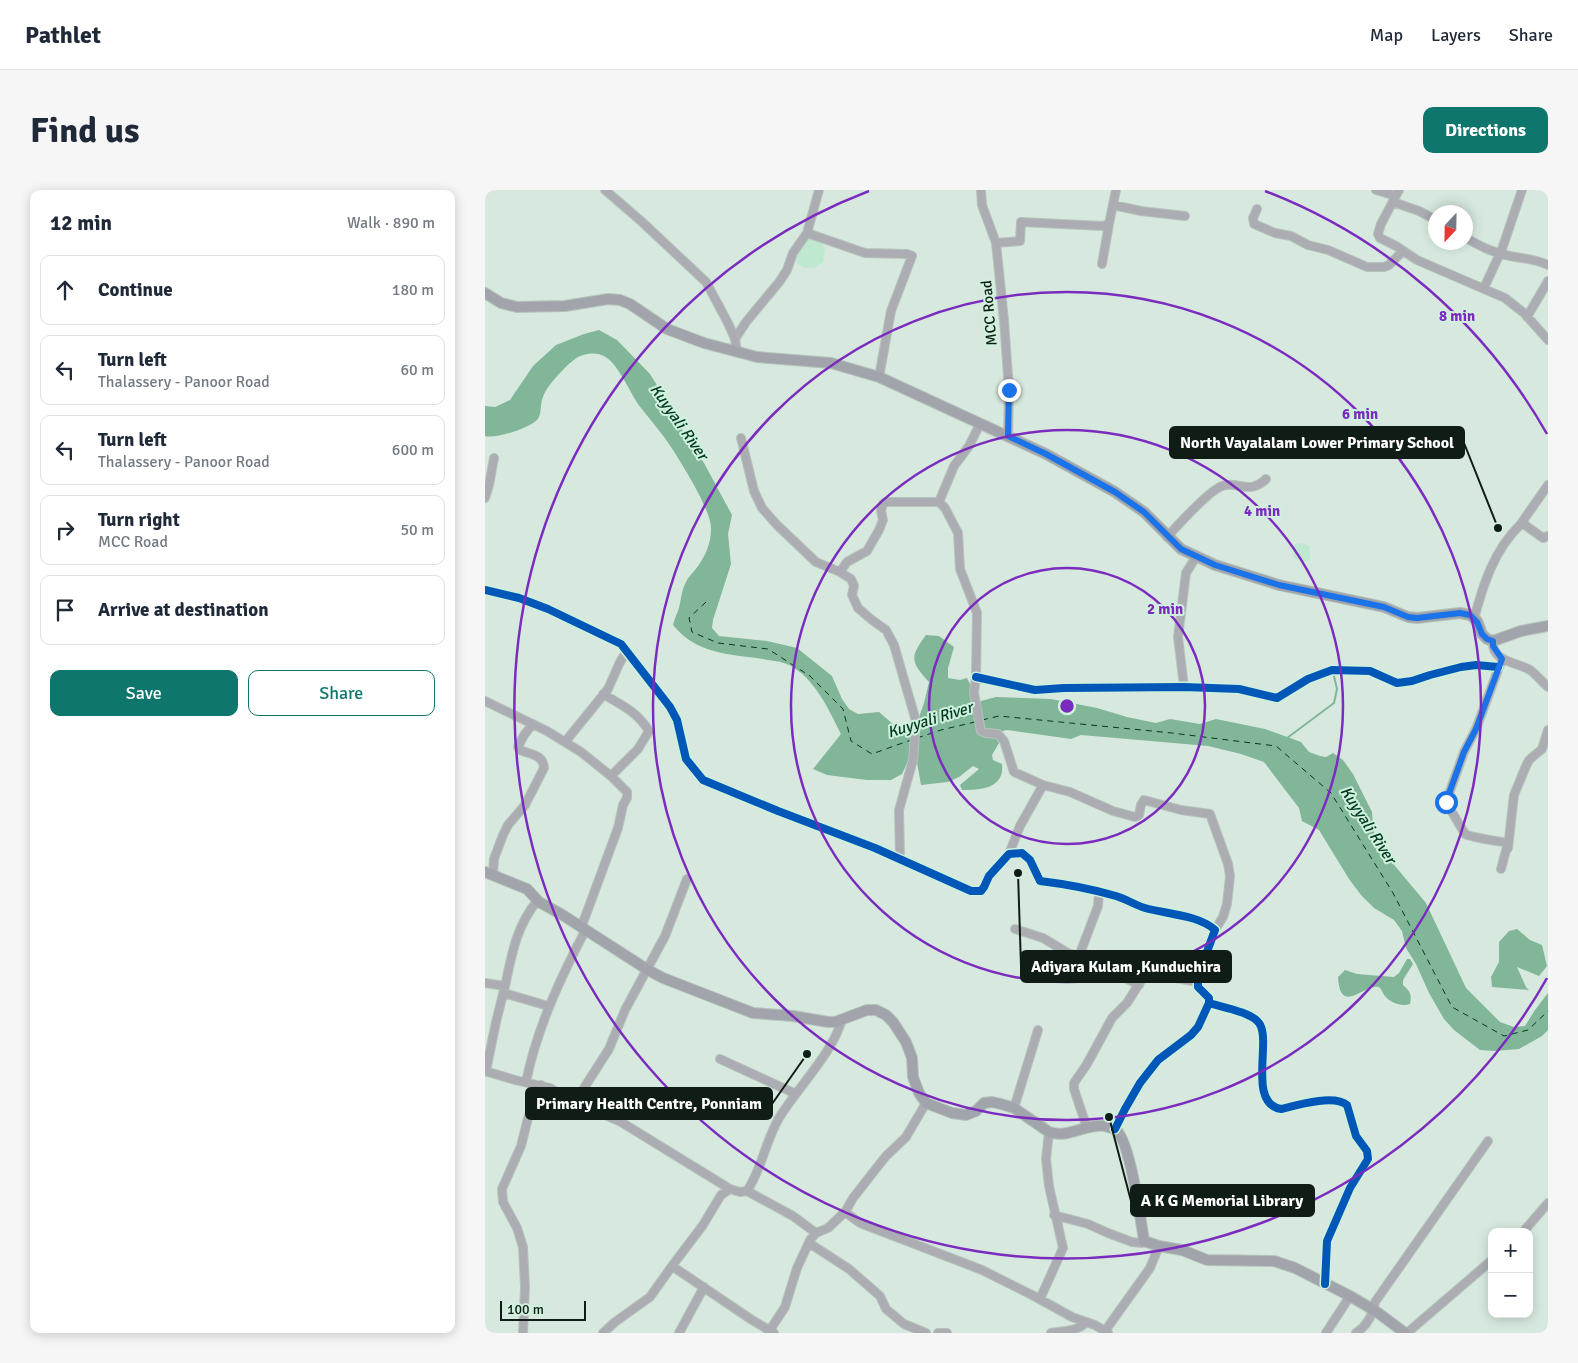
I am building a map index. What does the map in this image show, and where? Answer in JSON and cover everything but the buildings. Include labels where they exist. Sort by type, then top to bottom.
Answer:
[{"type":"main road","points":[[485,293],[501,303],[517,307],[565,306],[608,299],[620,300],[667,329],[687,338],[766,358],[831,363],[879,377],[1046,454],[1115,492],[1144,512],[1181,549],[1215,565],[1279,585],[1384,607],[1408,617],[1417,618],[1460,613],[1470,615],[1482,634],[1487,639],[1493,641],[1521,631],[1548,626]]},
{"type":"main road","points":[[489,873],[527,889],[537,901],[619,950],[647,970],[695,992],[753,1013],[793,1016],[828,1022],[843,1019],[867,1010],[876,1010],[886,1015],[906,1042],[912,1058],[913,1077],[919,1093],[926,1103],[952,1113],[966,1115],[976,1111],[985,1103],[992,1102],[1014,1108],[1054,1134],[1069,1134],[1087,1128],[1104,1126],[1115,1129],[1120,1134],[1127,1154],[1144,1241],[1182,1250],[1207,1260],[1274,1261],[1295,1268],[1350,1296],[1406,1333]]},
{"type":"street","points":[[605,190],[706,282],[735,339],[737,352]]},
{"type":"street","points":[[735,339],[746,322],[780,281],[798,244],[807,233],[819,190]]},
{"type":"street","name":"MCC Road","points":[[981,190],[981,205],[996,243],[1009,390],[1008,436]]},
{"type":"street","points":[[1102,264],[1117,190]]},
{"type":"street","points":[[1376,190],[1396,196],[1428,216]]},
{"type":"street","points":[[1484,288],[1500,253],[1522,190]]},
{"type":"street","points":[[1396,196],[1381,224],[1378,234],[1380,238],[1430,266],[1505,298],[1527,317],[1548,340]]},
{"type":"street","points":[[1113,205],[1141,212],[1185,216]]},
{"type":"street","points":[[1257,209],[1253,218],[1254,224],[1275,233],[1291,236],[1308,245],[1328,250],[1367,267],[1384,268],[1403,251]]},
{"type":"street","points":[[996,243],[1021,241],[1021,222],[1103,226],[1109,224]]},
{"type":"street","points":[[807,233],[865,253],[907,254],[912,256],[891,311],[879,377]]},
{"type":"street","points":[[1473,243],[1485,250],[1534,259],[1548,265]]},
{"type":"street","points":[[1527,317],[1548,281]]},
{"type":"street","points":[[939,502],[954,466],[969,446],[981,424]]},
{"type":"street","points":[[741,438],[754,491],[762,508],[816,562],[840,572],[853,582],[852,595],[858,608],[886,630],[894,645],[916,721],[913,760],[899,810],[900,859]]},
{"type":"street","points":[[485,498],[494,458]]},
{"type":"street","points":[[1167,537],[1215,489],[1230,484],[1248,488],[1258,486],[1265,479]]},
{"type":"street","points":[[1474,619],[1483,586],[1493,563],[1513,532],[1548,485]]},
{"type":"street","points":[[840,572],[847,562],[867,551],[883,520],[881,511],[883,504],[886,502],[939,502],[945,508],[958,533],[960,569],[977,613],[974,693],[981,731],[998,734],[1004,741],[1014,772],[1043,785],[1070,792],[1113,811],[1135,817],[1139,815],[1144,800],[1181,810],[1210,814],[1228,864],[1230,876],[1227,904],[1223,917],[1215,930],[1198,976],[1198,987],[1209,998],[1209,1003],[1198,1027],[1191,1035],[1158,1060],[1141,1083],[1115,1129]]},
{"type":"street","points":[[1520,525],[1525,525],[1543,538],[1548,536]]},
{"type":"street","points":[[1184,687],[1178,637],[1187,573],[1195,557]]},
{"type":"street","points":[[485,590],[519,598],[547,609],[621,644],[670,707],[677,720],[685,759],[703,780],[900,859],[971,891],[981,891],[989,876],[1009,854],[1020,826],[1043,785]]},
{"type":"street","points":[[1493,641],[1493,646],[1502,659],[1530,670],[1548,687]]},
{"type":"street","points":[[565,742],[608,689],[627,651]]},
{"type":"street","points":[[1502,659],[1446,802],[1465,834],[1471,837],[1508,844]]},
{"type":"street","points":[[976,677],[1035,690],[1184,687],[1239,689],[1277,698],[1308,679],[1332,670],[1370,671],[1397,683],[1412,681],[1461,667],[1476,665],[1498,667]]},
{"type":"street","points":[[603,694],[626,706],[637,715],[649,731],[638,749],[611,776]]},
{"type":"street","points":[[485,701],[565,742],[611,776],[627,792],[627,798],[623,805],[616,834],[583,929],[548,1006],[533,1052],[526,1082]]},
{"type":"street","points":[[489,873],[508,825],[525,805],[543,768],[541,758],[520,750],[518,747],[524,735],[533,724]]},
{"type":"street","points":[[1507,858],[1514,795],[1529,760],[1542,749],[1548,730]]},
{"type":"street","points":[[1501,869],[1508,844]]},
{"type":"street","points":[[1009,854],[1022,853],[1030,860],[1040,881],[1061,883],[1117,896],[1145,908],[1186,917],[1210,925],[1215,930]]},
{"type":"street","points":[[575,1102],[609,1049],[625,1010],[665,936],[687,879]]},
{"type":"street","points":[[1079,956],[1098,906],[1099,892]]},
{"type":"street","points":[[537,901],[520,927],[495,1022],[486,1071],[550,1088],[575,1102],[621,1122],[730,1189],[740,1192],[747,1191],[786,1212],[817,1233]]},
{"type":"street","points":[[1015,929],[1043,938],[1068,953],[1079,956],[1139,985]]},
{"type":"street","points":[[1087,1128],[1074,1089],[1074,1083],[1087,1064],[1112,1018],[1127,1003],[1144,976],[1152,975],[1198,982]]},
{"type":"street","points":[[485,983],[548,1006]]},
{"type":"street","points":[[1209,1003],[1253,1017],[1263,1029],[1261,1066],[1268,1104],[1274,1108],[1281,1109],[1325,1100],[1343,1102],[1347,1105],[1356,1136],[1367,1150],[1368,1158],[1350,1188],[1327,1241],[1325,1284]]},
{"type":"street","points":[[747,1191],[755,1180],[763,1154],[779,1119],[832,1043],[843,1019]]},
{"type":"street","points":[[1014,1108],[1038,1030]]},
{"type":"street","points":[[720,1059],[796,1094]]},
{"type":"street","points":[[523,1333],[525,1273],[523,1247],[517,1228],[503,1202],[502,1189],[521,1146],[528,1118],[541,1085]]},
{"type":"street","points":[[672,1266],[771,1332],[785,1306],[797,1268],[809,1243],[817,1233],[828,1228],[845,1212],[853,1198],[886,1156],[906,1137],[926,1103]]},
{"type":"street","points":[[1040,1299],[1063,1248],[1049,1186],[1046,1159],[1049,1132]]},
{"type":"street","points":[[1356,1333],[1364,1327],[1374,1311],[1375,1302],[1489,1141]]},
{"type":"street","points":[[603,1333],[650,1297],[703,1225],[721,1195],[730,1189]]},
{"type":"street","points":[[1526,1228],[1548,1203]]},
{"type":"street","points":[[845,1212],[860,1223],[982,1270],[1072,1317],[1095,1325],[1107,1332],[1150,1268],[1159,1246]]},
{"type":"street","points":[[1055,1215],[1087,1224],[1132,1242],[1142,1243],[1144,1241]]},
{"type":"street","points":[[809,1243],[849,1269],[880,1296],[886,1309],[904,1324],[926,1333]]},
{"type":"street","points":[[1406,1333],[1488,1263]]},
{"type":"street","points":[[679,1333],[704,1287]]},
{"type":"street","points":[[1326,1333],[1350,1296]]},
{"type":"street","points":[[1051,1333],[1073,1331],[1087,1322]]},
{"type":"street","points":[[938,1333],[947,1333]]},
{"type":"shaded area","points":[[810,236],[820,239],[825,249],[823,262],[814,268],[804,268],[797,263],[795,253],[801,243]]},
{"type":"shaded area","points":[[1302,543],[1309,546],[1310,560],[1302,562],[1294,558],[1293,551],[1295,544]]},
{"type":"water","name":"Kuyyali River","points":[[599,330],[617,340],[650,374],[673,411],[689,443],[704,463],[732,515],[728,534],[731,564],[712,628],[719,636],[767,641],[797,648],[832,676],[842,699],[849,709],[858,714],[879,712],[893,724],[907,728],[917,723],[929,682],[914,660],[917,649],[926,635],[939,636],[954,647],[948,668],[948,678],[960,680],[967,678],[971,686],[980,732],[995,736],[999,743],[992,755],[993,760],[1002,764],[1002,772],[996,783],[984,788],[962,790],[960,785],[979,769],[973,766],[959,777],[948,782],[921,785],[916,757],[909,759],[902,774],[891,780],[867,780],[827,775],[813,769],[841,734],[820,695],[806,677],[789,665],[714,651],[692,642],[682,635],[673,625],[684,585],[707,551],[711,534],[710,520],[682,464],[641,408],[615,366],[604,356],[584,355],[569,364],[545,392],[538,419],[534,422],[521,429],[497,436],[485,436],[485,406],[495,407],[510,400],[533,366],[556,345]]},
{"type":"water","name":"Kuyyali River","points":[[996,697],[1051,699],[1156,723],[1170,719],[1200,724],[1216,719],[1265,729],[1301,742],[1309,752],[1320,756],[1326,757],[1333,753],[1343,760],[1353,774],[1372,812],[1373,829],[1380,848],[1426,903],[1466,988],[1500,1022],[1514,1027],[1525,1026],[1548,993],[1548,1030],[1542,1036],[1519,1049],[1495,1051],[1480,1050],[1454,1030],[1444,1019],[1429,993],[1416,964],[1406,948],[1402,931],[1394,920],[1374,908],[1361,895],[1319,830],[1302,821],[1299,808],[1264,762],[1208,746],[1081,735],[1071,739],[1007,730],[999,732],[985,731],[977,702]]},
{"type":"water","points":[[1517,929],[1530,940],[1542,945],[1547,966],[1539,976],[1517,967],[1529,990],[1492,987],[1491,977],[1499,962],[1499,942],[1509,931]]},
{"type":"water","points":[[1407,959],[1410,959],[1413,964],[1403,980],[1403,985],[1410,993],[1410,1004],[1400,1005],[1393,1002],[1378,987],[1367,989],[1354,996],[1348,997],[1343,995],[1338,977],[1345,970],[1357,974],[1394,977],[1399,973]]},
{"type":"waterway","points":[[1287,738],[1334,703],[1337,689],[1333,672]]},
{"type":"ferry route","points":[[706,602],[689,618],[692,632],[718,643],[768,649],[810,676],[843,709],[851,741],[872,754],[911,740]]},
{"type":"ferry route","points":[[982,720],[999,716],[1172,733],[1276,746],[1331,793],[1393,893],[1452,1007],[1504,1036],[1528,1030],[1548,1011]]},
{"type":"ferry route","points":[[917,738],[975,722]]},
{"type":"cycle path","points":[[485,590],[519,598],[548,609],[621,644],[670,707],[677,720],[686,759],[703,780],[875,848],[971,891],[981,891],[989,876],[1009,854],[1022,853],[1030,860],[1040,881],[1116,896],[1145,908],[1200,921],[1215,930],[1198,976],[1198,987],[1209,998],[1209,1003],[1198,1027],[1191,1035],[1158,1060],[1140,1083],[1115,1129]]},
{"type":"cycle path","points":[[976,677],[1035,690],[1184,687],[1239,689],[1277,698],[1308,679],[1332,670],[1370,671],[1397,683],[1412,681],[1461,667],[1476,665],[1498,667]]},
{"type":"cycle path","points":[[1209,1003],[1243,1013],[1259,1023],[1263,1042],[1263,1084],[1265,1096],[1271,1105],[1281,1109],[1315,1101],[1333,1100],[1341,1102],[1347,1105],[1356,1136],[1367,1151],[1368,1159],[1350,1188],[1327,1241],[1325,1284]]},
{"type":"place","name":"North Vayalalam Lower Primary School","points":[[1498,528]]},
{"type":"place","name":"Adiyara Kulam ,Kunduchira","points":[[1018,873]]},
{"type":"place","name":"Primary Health Centre, Ponniam","points":[[807,1054]]},
{"type":"place","name":"A K G Memorial Library","points":[[1109,1117]]},
{"type":"route","points":[[1009,390],[1008,436],[1046,454],[1129,501],[1144,512],[1169,539],[1195,557],[1279,585],[1384,607],[1408,617],[1417,618],[1460,613],[1470,615],[1477,622],[1482,634],[1487,639],[1493,641],[1493,646],[1502,659],[1446,802]]}]
